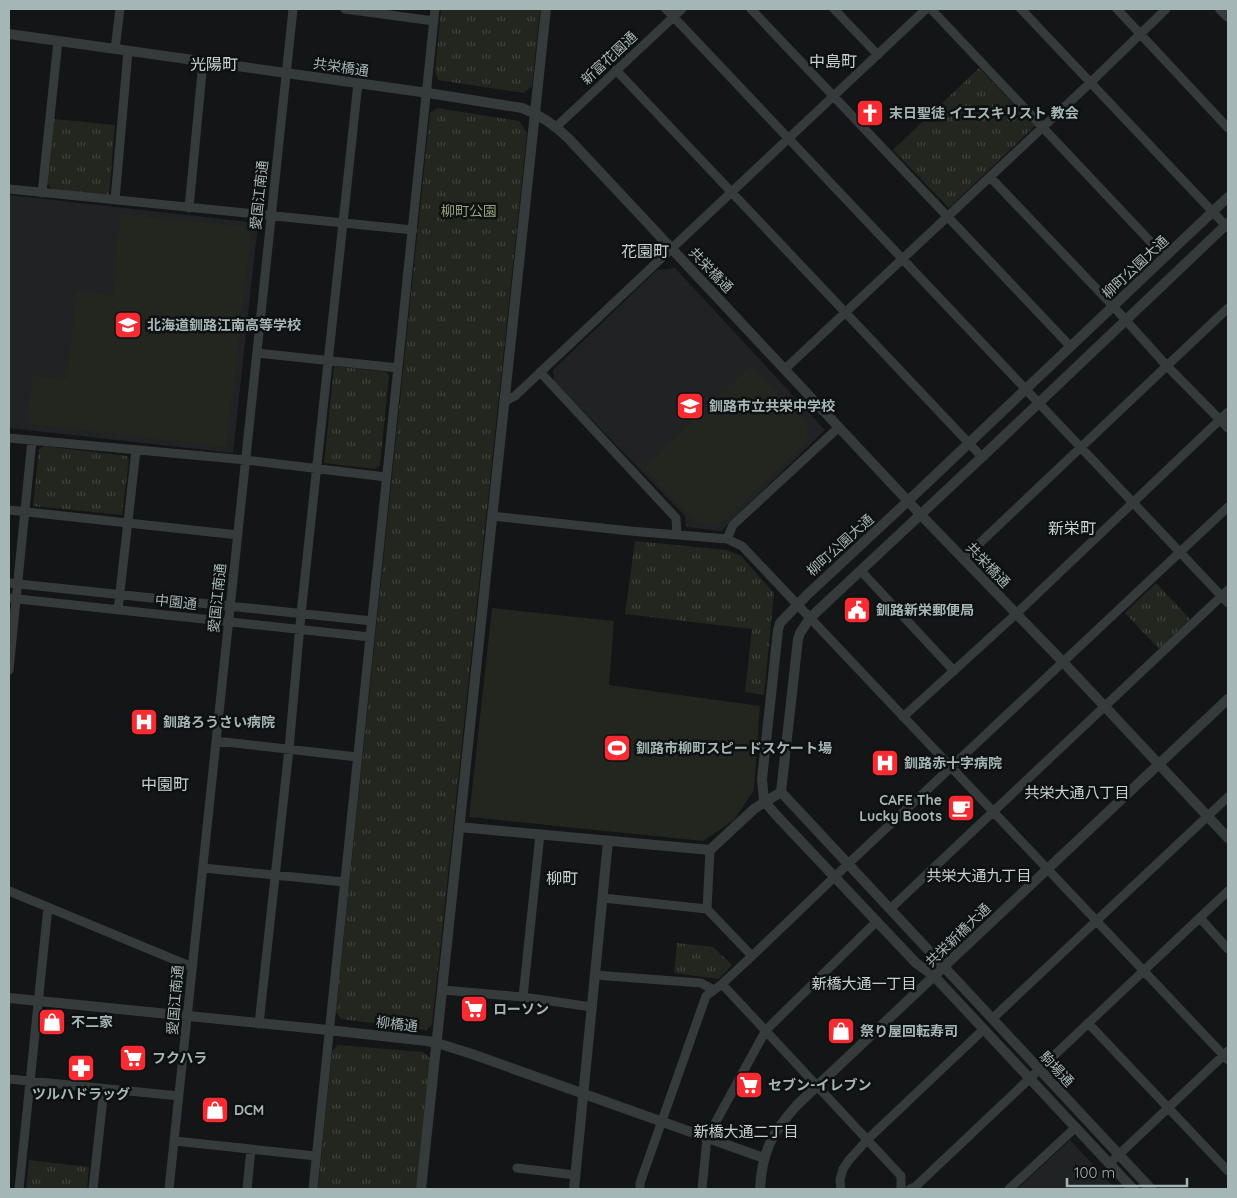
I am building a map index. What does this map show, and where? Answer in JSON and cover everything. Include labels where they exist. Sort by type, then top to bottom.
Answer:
[{"type":"street","points":[[115,49],[120,9]]},
{"type":"street","name":"愛国江南通","points":[[169,1189],[293,9]]},
{"type":"street","points":[[345,9],[365,10],[434,21]]},
{"type":"street","points":[[313,1189],[328,1030],[428,93],[435,9]]},
{"type":"street","points":[[421,1189],[546,9]]},
{"type":"street","points":[[666,9],[1132,502],[1180,552],[1225,593],[1228,603]]},
{"type":"street","name":"新富花園通","points":[[556,127],[682,9]]},
{"type":"street","points":[[751,9],[1070,346]]},
{"type":"street","points":[[834,9],[878,54]]},
{"type":"street","points":[[505,401],[515,396],[926,9]]},
{"type":"street","points":[[931,9],[1165,257]]},
{"type":"street","points":[[943,967],[781,792],[800,633],[810,618],[1228,225],[1212,212],[1021,9]]},
{"type":"street","points":[[1116,9],[1228,128]]},
{"type":"street","points":[[785,369],[1090,83],[1166,9]]},
{"type":"street","points":[[1220,9],[1228,17]]},
{"type":"street","name":"共栄橋通","points":[[9,34],[428,93],[522,108],[536,113],[556,127],[1228,838]]},
{"type":"street","points":[[42,193],[58,41]]},
{"type":"street","points":[[115,200],[128,51]]},
{"type":"street","points":[[189,208],[203,62]]},
{"type":"street","points":[[616,70],[982,457]]},
{"type":"street","points":[[259,1024],[358,83]]},
{"type":"street","points":[[990,177],[1113,306],[1166,365],[1228,428]]},
{"type":"street","points":[[9,189],[413,230]]},
{"type":"street","name":"柳町公園大通","points":[[764,801],[762,779],[780,623],[797,604],[969,444],[1228,197]]},
{"type":"street","points":[[963,559],[1228,308]]},
{"type":"street","points":[[256,353],[398,368]]},
{"type":"street","points":[[540,372],[676,518],[677,535]]},
{"type":"street","points":[[903,717],[1016,614],[1228,412]]},
{"type":"street","points":[[727,539],[733,526],[839,427]]},
{"type":"street","points":[[9,438],[246,460],[386,478]]},
{"type":"street","points":[[9,670],[13,584],[32,440]]},
{"type":"street","points":[[118,610],[136,450]]},
{"type":"street","points":[[640,1189],[640,1183],[661,1121],[706,996],[752,956],[1228,507]]},
{"type":"street","points":[[9,510],[238,535]]},
{"type":"street","points":[[492,516],[727,539],[742,546],[1096,921],[1227,1056],[1169,1107],[1109,1164]]},
{"type":"street","points":[[861,571],[954,671]]},
{"type":"street","name":"中園通","points":[[13,584],[372,620]]},
{"type":"street","points":[[890,909],[1225,593]]},
{"type":"street","name":"中園通","points":[[12,598],[370,637]]},
{"type":"street","name":"共栄新橋大通","points":[[760,1189],[764,1158],[769,1143],[784,1120],[943,967],[1228,699]]},
{"type":"street","points":[[216,741],[357,757]]},
{"type":"street","points":[[707,909],[710,850],[764,801],[781,792]]},
{"type":"street","points":[[992,1019],[1228,797]]},
{"type":"street","points":[[764,801],[916,963],[934,976]]},
{"type":"street","points":[[459,827],[710,850]]},
{"type":"street","points":[[523,997],[540,834]]},
{"type":"street","points":[[574,1189],[604,898],[608,841]]},
{"type":"street","points":[[203,868],[344,882]]},
{"type":"street","points":[[9,891],[192,967]]},
{"type":"street","points":[[910,1189],[915,1187],[1228,891]]},
{"type":"street","points":[[604,898],[707,909],[752,956]]},
{"type":"street","points":[[19,1189],[48,907]]},
{"type":"street","points":[[1200,918],[1228,949]]},
{"type":"street","points":[[702,1189],[707,1138],[766,1030],[876,921]]},
{"type":"street","name":"駒場通","points":[[943,967],[1151,1189]]},
{"type":"street","points":[[595,975],[701,983],[714,990]]},
{"type":"street","name":"駒場通","points":[[934,976],[1133,1189]]},
{"type":"street","points":[[722,984],[901,1176],[901,1189]]},
{"type":"street","points":[[443,990],[523,997],[592,1007]]},
{"type":"street","name":"柳橋通","points":[[9,998],[188,1015],[437,1043],[764,1158]]},
{"type":"street","points":[[1088,1023],[1228,1171]]},
{"type":"street","points":[[840,1189],[843,1169],[868,1139],[984,1029]]},
{"type":"street","points":[[9,1079],[179,1096]]},
{"type":"street","points":[[93,1189],[104,1089]]},
{"type":"street","points":[[1009,1189],[1076,1127]]},
{"type":"street","points":[[175,1140],[316,1156]]},
{"type":"street","points":[[247,1189],[250,1149]]},
{"type":"street","points":[[517,1168],[575,1175]]},
{"type":"shaded area","name":"北海道釧路江南高等学校","points":[[9,195],[258,223],[233,453],[9,428]]},
{"type":"shaded area","name":"釧路市立共栄中学校","points":[[675,268],[825,430],[721,531],[686,527],[685,516],[554,381],[553,370],[657,270]]},
{"type":"shaded area","points":[[1070,1140],[1116,1189],[1017,1189]]},
{"type":"green space","points":[[441,9],[540,9],[532,86],[524,93],[438,80],[435,72]]},
{"type":"green space","points":[[979,68],[1035,126],[949,208],[893,150]]},
{"type":"green space","name":"柳町公園","points":[[437,108],[519,121],[527,133],[432,1025],[426,1030],[341,1019],[336,1012],[430,113]]},
{"type":"green space","points":[[54,119],[115,125],[109,195],[52,189],[47,183]]},
{"type":"green space","name":"北海道釧路江南高等学校","points":[[120,214],[243,226],[251,236],[226,447],[27,424],[32,376],[67,379],[76,292],[113,295]]},
{"type":"green space","points":[[751,365],[807,424],[807,442],[720,525],[695,522],[644,468]]},
{"type":"green space","points":[[334,366],[386,372],[389,376],[380,465],[375,469],[324,463]]},
{"type":"green space","points":[[44,446],[127,456],[129,460],[122,515],[33,506],[39,449]]},
{"type":"green space","points":[[635,541],[727,550],[741,556],[774,593],[764,695],[745,692],[752,629],[625,614]]},
{"type":"green space","points":[[1156,583],[1190,619],[1159,649],[1125,613]]},
{"type":"green space","name":"釧路市柳町スピードスケート場","points":[[492,608],[614,621],[609,685],[760,706],[754,790],[734,820],[703,841],[469,817]]},
{"type":"green space","points":[[677,943],[713,947],[732,965],[719,979],[674,973]]},
{"type":"green space","points":[[338,1045],[423,1052],[431,1059],[416,1189],[318,1189],[332,1051]]},
{"type":"green space","points":[[29,1160],[89,1167],[87,1189],[26,1189]]},
{"type":"place","name":"末日聖徒 イエスキリスト 教会","points":[[870,113]]},
{"type":"place","name":"北海道釧路江南高等学校","points":[[128,325]]},
{"type":"place","name":"釧路市立共栄中学校","points":[[690,406]]},
{"type":"place","name":"釧路新栄郵便局","points":[[857,610]]},
{"type":"place","name":"釧路ろうさい病院","points":[[144,722]]},
{"type":"place","name":"釧路市柳町スピードスケート場","points":[[617,748]]},
{"type":"place","name":"釧路赤十字病院","points":[[885,763]]},
{"type":"place","name":"CAFE The Lucky Boots","points":[[961,808]]},
{"type":"place","name":"ローソン","points":[[474,1009]]},
{"type":"place","name":"不二家","points":[[52,1022]]},
{"type":"place","name":"祭り屋回転寿司","points":[[841,1031]]},
{"type":"place","name":"フクハラ","points":[[133,1058]]},
{"type":"place","name":"ツルハドラッグ","points":[[81,1068]]},
{"type":"place","name":"セブン-イレブン","points":[[749,1085]]},
{"type":"place","name":"DCM","points":[[215,1110]]},
{"type":"district","name":"中島町","points":[[833,61]]},
{"type":"district","name":"光陽町","points":[[214,64]]},
{"type":"district","name":"花園町","points":[[645,251]]},
{"type":"district","name":"新栄町","points":[[1072,528]]},
{"type":"district","name":"中園町","points":[[165,784]]},
{"type":"district","name":"共栄大通八丁目","points":[[1077,793]]},
{"type":"district","name":"共栄大通九丁目","points":[[979,876]]},
{"type":"district","name":"柳町","points":[[562,878]]},
{"type":"district","name":"新橋大通一丁目","points":[[864,984]]},
{"type":"district","name":"新橋大通二丁目","points":[[746,1132]]}]
